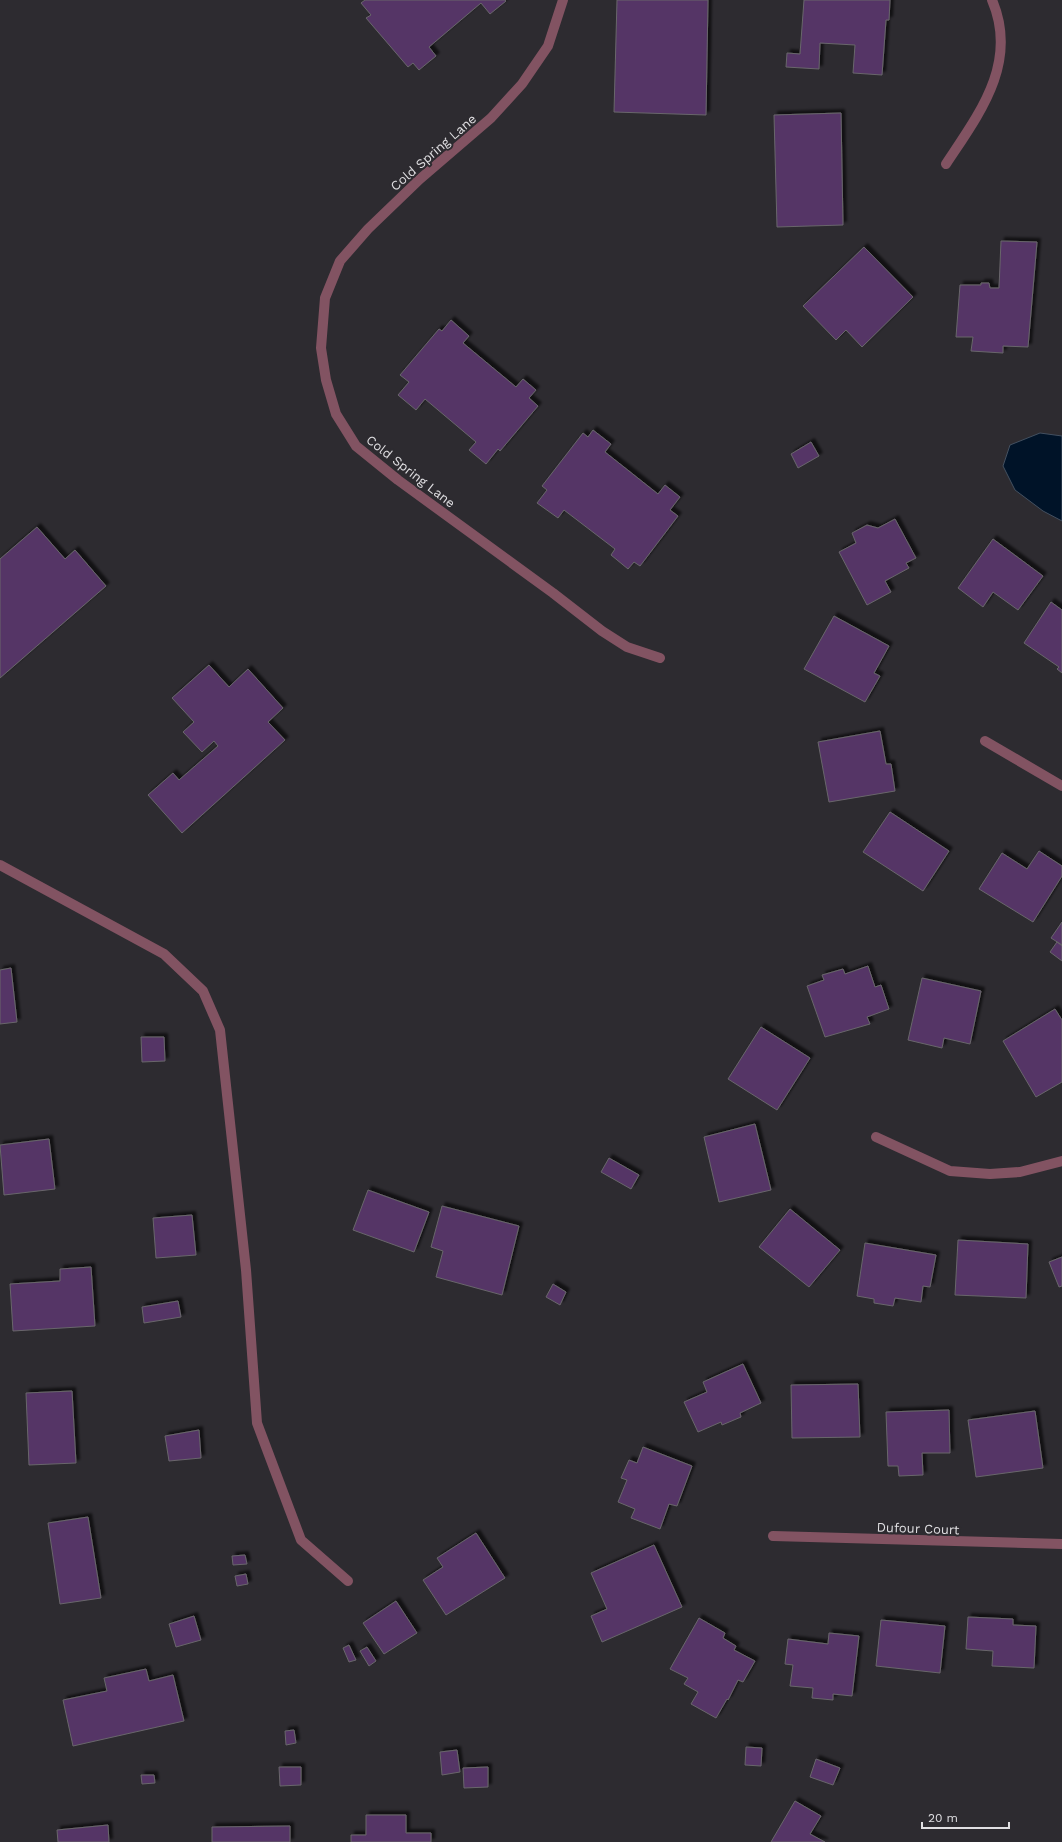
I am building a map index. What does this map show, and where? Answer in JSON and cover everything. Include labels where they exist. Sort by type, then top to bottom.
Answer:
[{"type":"street","name":"Cold Spring Lane","points":[[563,0],[548,46],[522,84],[491,118],[420,179],[368,228],[340,261],[324,298],[321,348],[326,380],[336,414],[356,446],[398,480],[553,593],[602,631],[627,647],[660,658]]},
{"type":"street","points":[[946,164],[984,106],[1000,62],[1002,40],[999,22],[992,0]]},
{"type":"street","points":[[985,741],[1062,786]]},
{"type":"street","points":[[0,865],[164,954],[203,991],[220,1030],[246,1270],[257,1423],[301,1540],[348,1581]]},
{"type":"street","points":[[876,1137],[950,1171],[990,1174],[1020,1172],[1062,1161]]},
{"type":"street","name":"Dufour Court","points":[[773,1536],[1062,1544]]},
{"type":"water","points":[[1040,433],[1062,436],[1062,521],[1043,511],[1015,490],[1003,466],[1010,445]]},
{"type":"building","points":[[365,0],[506,1],[490,14],[481,3],[429,47],[436,56],[419,70],[413,63],[408,67],[366,18],[371,15],[361,3]]},
{"type":"building","points":[[617,0],[708,0],[706,115],[614,112]]},
{"type":"building","points":[[804,0],[890,0],[889,20],[886,20],[882,75],[853,73],[855,45],[820,43],[819,69],[786,67],[787,53],[800,54]]},
{"type":"building","points":[[841,113],[843,225],[777,227],[774,115]]},
{"type":"building","points":[[1001,241],[1037,242],[1028,347],[1003,346],[1003,353],[971,351],[973,337],[956,337],[960,285],[981,285],[981,283],[989,283],[990,288],[999,288]]},
{"type":"building","points":[[864,247],[913,297],[862,347],[846,330],[836,340],[803,306]]},
{"type":"building","points":[[451,320],[469,336],[463,343],[516,387],[523,379],[536,390],[529,398],[538,406],[500,451],[498,449],[486,464],[469,450],[476,442],[425,399],[416,410],[398,395],[409,382],[400,375],[439,329],[442,331]]},
{"type":"building","points":[[593,430],[611,444],[605,452],[658,494],[665,485],[680,497],[670,510],[678,516],[640,566],[634,562],[628,569],[611,555],[615,549],[564,510],[558,518],[537,503],[547,490],[542,486],[583,433],[588,437]]},
{"type":"building","points":[[811,442],[819,456],[798,468],[791,454]]},
{"type":"building","points":[[895,519],[916,558],[906,563],[909,568],[885,581],[891,592],[867,605],[839,552],[856,543],[852,533],[867,525],[878,528]]},
{"type":"building","points":[[37,527],[65,559],[75,550],[106,586],[0,678],[0,559]]},
{"type":"building","points":[[993,539],[1043,576],[1018,610],[993,592],[983,607],[958,588]]},
{"type":"building","points":[[1051,602],[1062,610],[1062,673],[1057,669],[1059,667],[1024,643]]},
{"type":"building","points":[[834,616],[889,646],[874,673],[880,676],[865,702],[804,669]]},
{"type":"building","points":[[209,665],[229,687],[248,669],[283,708],[268,722],[285,740],[182,833],[148,795],[173,773],[179,780],[218,746],[214,741],[202,752],[183,732],[194,722],[172,698]]},
{"type":"building","points":[[880,731],[886,764],[891,764],[895,791],[829,802],[818,742]]},
{"type":"building","points":[[890,812],[949,851],[923,891],[863,852]]},
{"type":"building","points":[[1039,851],[1062,866],[1062,876],[1033,922],[979,889],[1002,853],[1027,869]]},
{"type":"building","points":[[1062,922],[1062,945],[1051,938]]},
{"type":"building","points":[[1057,942],[1062,946],[1062,961],[1050,952]]},
{"type":"building","points":[[868,966],[875,987],[881,985],[889,1009],[867,1017],[870,1024],[825,1037],[807,986],[824,980],[822,975],[843,969],[845,974]]},
{"type":"building","points":[[11,968],[17,1022],[0,1024],[0,970]]},
{"type":"building","points":[[922,978],[981,991],[970,1044],[944,1038],[942,1048],[908,1040]]},
{"type":"building","points":[[1055,1009],[1062,1020],[1062,1082],[1036,1097],[1003,1041]]},
{"type":"building","points":[[761,1027],[810,1058],[777,1110],[728,1079]]},
{"type":"building","points":[[141,1037],[164,1037],[165,1061],[142,1062]]},
{"type":"building","points":[[755,1124],[771,1190],[719,1202],[704,1137]]},
{"type":"building","points":[[49,1139],[55,1189],[4,1195],[0,1145]]},
{"type":"building","points":[[609,1158],[639,1175],[631,1189],[601,1172]]},
{"type":"building","points":[[368,1190],[429,1212],[414,1252],[353,1230]]},
{"type":"building","points":[[442,1206],[519,1226],[502,1295],[436,1277],[443,1251],[431,1247]]},
{"type":"building","points":[[790,1209],[840,1250],[809,1287],[759,1247]]},
{"type":"building","points":[[192,1215],[196,1255],[156,1258],[153,1218]]},
{"type":"building","points":[[958,1240],[1028,1244],[1026,1298],[955,1295]]},
{"type":"building","points":[[865,1243],[936,1255],[930,1287],[923,1286],[921,1302],[895,1298],[893,1306],[874,1303],[874,1299],[857,1296]]},
{"type":"building","points":[[1062,1257],[1062,1286],[1059,1287],[1049,1262]]},
{"type":"building","points":[[91,1267],[95,1326],[13,1331],[10,1284],[60,1281],[60,1269]]},
{"type":"building","points":[[553,1284],[566,1292],[560,1305],[546,1297]]},
{"type":"building","points":[[178,1301],[181,1317],[144,1323],[142,1307]]},
{"type":"building","points":[[743,1364],[761,1403],[740,1413],[741,1417],[722,1425],[721,1422],[698,1432],[684,1402],[707,1392],[703,1382]]},
{"type":"building","points":[[858,1384],[860,1437],[792,1438],[791,1385]]},
{"type":"building","points":[[72,1391],[76,1463],[29,1465],[26,1393]]},
{"type":"building","points":[[949,1410],[950,1453],[922,1453],[923,1475],[899,1476],[898,1466],[888,1466],[886,1412]]},
{"type":"building","points":[[1035,1411],[1043,1468],[976,1477],[968,1420]]},
{"type":"building","points":[[199,1430],[201,1458],[169,1461],[165,1436]]},
{"type":"building","points":[[643,1447],[692,1466],[677,1506],[669,1504],[660,1529],[631,1518],[635,1509],[618,1502],[627,1480],[621,1478],[629,1460],[637,1463]]},
{"type":"building","points":[[88,1517],[101,1598],[60,1604],[48,1523]]},
{"type":"building","points":[[476,1533],[505,1578],[446,1615],[423,1580],[443,1567],[437,1558]]},
{"type":"building","points":[[654,1545],[682,1607],[602,1642],[591,1616],[607,1609],[591,1573]]},
{"type":"building","points":[[245,1555],[247,1564],[233,1565],[232,1556]]},
{"type":"building","points":[[246,1574],[248,1584],[237,1586],[235,1576]]},
{"type":"building","points":[[396,1601],[417,1633],[384,1654],[363,1623]]},
{"type":"building","points":[[194,1616],[201,1640],[176,1647],[169,1624]]},
{"type":"building","points":[[968,1617],[1013,1619],[1013,1625],[1036,1626],[1034,1668],[992,1666],[993,1651],[966,1649]]},
{"type":"building","points":[[699,1618],[725,1633],[723,1638],[736,1646],[734,1650],[755,1661],[743,1682],[738,1680],[728,1700],[727,1699],[716,1718],[691,1704],[698,1692],[684,1684],[688,1678],[670,1669]]},
{"type":"building","points":[[881,1620],[945,1626],[940,1673],[876,1666]]},
{"type":"building","points":[[829,1633],[859,1636],[852,1696],[833,1694],[833,1700],[812,1698],[813,1688],[790,1686],[793,1665],[785,1664],[788,1639],[828,1644]]},
{"type":"building","points":[[349,1645],[356,1660],[349,1662],[343,1648]]},
{"type":"building","points":[[367,1647],[376,1661],[369,1666],[360,1651]]},
{"type":"building","points":[[146,1669],[149,1681],[173,1675],[184,1721],[73,1746],[63,1700],[107,1691],[104,1678]]},
{"type":"building","points":[[294,1730],[296,1743],[286,1745],[285,1731]]},
{"type":"building","points":[[746,1747],[762,1748],[761,1766],[745,1765]]},
{"type":"building","points":[[457,1750],[460,1772],[442,1775],[440,1752]]},
{"type":"building","points":[[816,1759],[840,1768],[833,1785],[810,1777]]},
{"type":"building","points":[[279,1767],[301,1767],[301,1785],[280,1786]]},
{"type":"building","points":[[488,1767],[488,1787],[464,1788],[463,1768]]},
{"type":"building","points":[[141,1775],[154,1775],[155,1783],[142,1784]]},
{"type":"building","points":[[795,1801],[821,1816],[810,1834],[825,1842],[771,1842]]},
{"type":"building","points":[[366,1815],[406,1815],[406,1833],[431,1833],[431,1842],[351,1842],[351,1835],[366,1835]]},
{"type":"building","points":[[108,1825],[109,1842],[58,1842],[57,1830]]},
{"type":"building","points":[[290,1826],[290,1842],[212,1842],[212,1827]]}]
